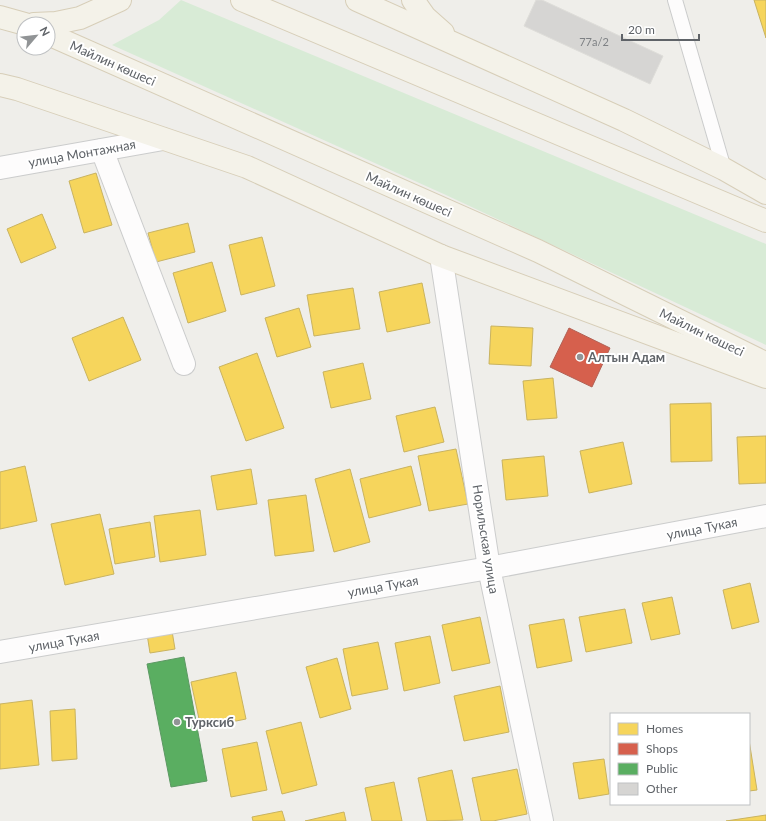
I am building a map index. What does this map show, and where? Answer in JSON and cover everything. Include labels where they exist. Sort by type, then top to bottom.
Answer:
[{"type":"main road","points":[[56,23],[80,18],[120,0]]},
{"type":"main road","points":[[242,0],[766,221]]},
{"type":"main road","points":[[357,0],[624,120],[724,169],[766,193]]},
{"type":"main road","points":[[412,0],[425,17],[461,48]]},
{"type":"main road","points":[[0,17],[16,21]]},
{"type":"main road","name":"Майлин көшесі","points":[[56,38],[538,251],[766,364]]},
{"type":"main road","points":[[0,85],[17,89],[247,167],[442,256],[766,377]]},
{"type":"street","name":"улица Монтажная","points":[[0,168],[163,139]]},
{"type":"street","points":[[102,150],[184,364]]},
{"type":"street","name":"Норильская улица","points":[[442,256],[489,568],[542,821]]},
{"type":"street","name":"улица Тукая","points":[[0,652],[489,568],[766,516]]},
{"type":"lane","points":[[675,0],[724,169]]},
{"type":"green space","points":[[181,0],[766,244],[766,345],[446,195],[112,45],[159,20]]},
{"type":"building: Homes","points":[[754,0],[766,0],[766,38]]},
{"type":"building: Homes","points":[[96,173],[112,225],[84,233],[69,181]]},
{"type":"building: Homes","points":[[42,214],[56,248],[21,263],[7,229]]},
{"type":"building: Homes","points":[[188,223],[195,252],[156,262],[148,233]]},
{"type":"building: Homes","points":[[262,237],[275,286],[241,295],[229,245]]},
{"type":"building: Homes","points":[[212,262],[226,311],[188,323],[173,273]]},
{"type":"building: Homes","points":[[422,283],[430,323],[387,332],[379,292]]},
{"type":"building: Homes","points":[[353,288],[360,329],[314,336],[307,295]]},
{"type":"building: Homes","points":[[299,308],[311,347],[277,357],[265,318]]},
{"type":"building: Homes","points":[[123,317],[141,360],[89,381],[72,338]]},
{"type":"building: Homes","points":[[491,326],[533,328],[531,366],[489,364]]},
{"type":"building: Homes","points":[[257,353],[284,428],[246,441],[219,367]]},
{"type":"building: Homes","points":[[363,363],[371,399],[331,408],[323,372]]},
{"type":"building: Homes","points":[[553,378],[557,418],[527,420],[523,381]]},
{"type":"building: Homes","points":[[711,403],[712,461],[671,462],[670,404]]},
{"type":"building: Homes","points":[[435,407],[444,442],[404,452],[396,416]]},
{"type":"building: Homes","points":[[766,436],[766,483],[739,484],[737,437]]},
{"type":"building: Homes","points":[[623,442],[632,484],[589,493],[580,451]]},
{"type":"building: Homes","points":[[456,449],[468,504],[429,511],[418,456]]},
{"type":"building: Homes","points":[[544,456],[548,496],[506,500],[502,460]]},
{"type":"building: Homes","points":[[25,466],[37,521],[0,529],[0,472]]},
{"type":"building: Homes","points":[[411,466],[421,505],[369,518],[360,479]]},
{"type":"building: Homes","points":[[251,469],[257,504],[217,510],[211,476]]},
{"type":"building: Homes","points":[[350,469],[370,542],[334,552],[315,479]]},
{"type":"building: Homes","points":[[306,495],[314,551],[275,556],[268,500]]},
{"type":"building: Homes","points":[[200,510],[206,555],[160,562],[154,516]]},
{"type":"building: Homes","points":[[100,514],[114,574],[65,585],[51,524]]},
{"type":"building: Homes","points":[[150,522],[155,557],[115,564],[109,529]]},
{"type":"building: Homes","points":[[750,583],[759,622],[732,629],[723,590]]},
{"type":"building: Homes","points":[[672,597],[680,634],[651,640],[642,603]]},
{"type":"building: Homes","points":[[625,609],[632,643],[586,652],[579,617]]},
{"type":"building: Homes","points":[[480,617],[490,663],[452,671],[442,625]]},
{"type":"building: Homes","points":[[564,619],[572,661],[537,668],[529,625]]},
{"type":"building: Homes","points":[[172,631],[175,649],[150,653],[147,634]]},
{"type":"building: Homes","points":[[430,636],[440,683],[404,691],[395,643]]},
{"type":"building: Homes","points":[[378,642],[388,689],[352,696],[343,649]]},
{"type":"building: Homes","points":[[337,658],[351,709],[320,718],[306,667]]},
{"type":"building: Homes","points":[[236,672],[246,719],[201,728],[191,682]]},
{"type":"building: Homes","points":[[500,686],[509,732],[464,741],[454,696]]},
{"type":"building: Homes","points":[[32,700],[39,765],[0,769],[0,704]]},
{"type":"building: Homes","points":[[75,709],[77,759],[52,761],[50,711]]},
{"type":"building: Homes","points":[[301,722],[317,785],[282,794],[266,731]]},
{"type":"building: Homes","points":[[257,742],[267,790],[231,797],[222,749]]},
{"type":"building: Homes","points":[[750,746],[757,790],[750,791]]},
{"type":"building: Homes","points":[[604,759],[609,794],[579,799],[573,763]]},
{"type":"building: Homes","points":[[517,769],[527,814],[493,821],[481,821],[472,778]]},
{"type":"building: Homes","points":[[452,770],[463,820],[427,821],[418,778]]},
{"type":"building: Homes","points":[[394,782],[402,821],[372,821],[365,788]]},
{"type":"building: Homes","points":[[282,811],[285,821],[253,821],[252,817]]},
{"type":"building: Homes","points":[[344,812],[346,821],[305,821]]},
{"type":"building: Homes","points":[[766,815],[766,821],[726,821]]},
{"type":"building: Shops","name":"Алтын Адам","points":[[569,328],[610,348],[592,387],[550,367]]},
{"type":"building: Public","name":"Турксиб","points":[[184,657],[207,781],[171,787],[147,664]]},
{"type":"building: Other","points":[[536,0],[542,0],[663,56],[650,84],[524,26]]},
{"type":"place","name":"Алтын Адам","points":[[580,357]]},
{"type":"place","name":"Турксиб","points":[[177,722]]}]
